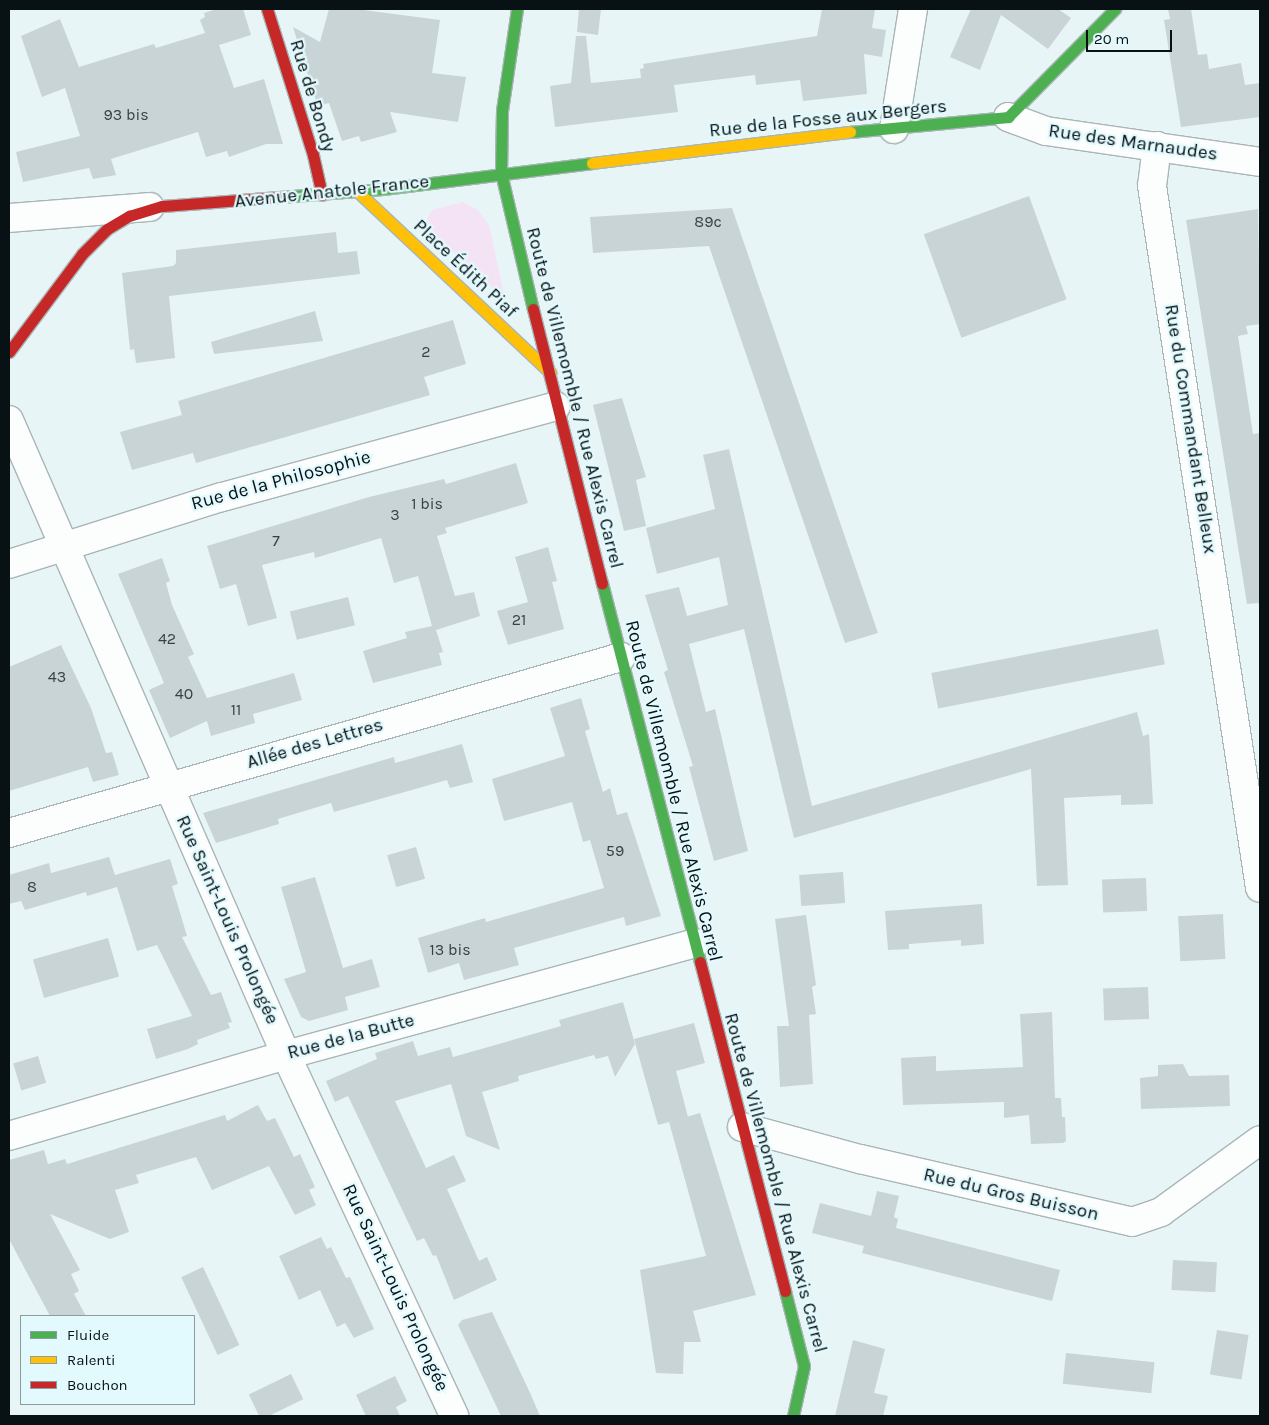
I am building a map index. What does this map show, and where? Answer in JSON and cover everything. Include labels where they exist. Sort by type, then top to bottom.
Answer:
[{"type":"street","name":"Rue de Bondy","points":[[267,9],[313,155],[322,195]]},
{"type":"street","name":"Route de Villemomble / Rue Alexis Carrel","points":[[517,9],[502,110],[501,173],[550,372],[556,406],[804,1366],[792,1416]]},
{"type":"street","points":[[894,128],[913,9]]},
{"type":"street","points":[[1008,117],[1115,9]]},
{"type":"street","name":"Rue de la Fosse aux Bergers","points":[[501,173],[894,128],[1008,117]]},
{"type":"street","name":"Rue des Marnaudes","points":[[1008,117],[1046,131],[1260,162]]},
{"type":"street","name":"Rue du Commandant Belleux","points":[[1158,146],[1152,186],[1260,888]]},
{"type":"street","name":"Avenue Anatole France","points":[[9,218],[357,192],[501,173]]},
{"type":"street","name":"Place Édith Piaf","points":[[357,192],[550,372]]},
{"type":"street","name":"Avenue Anatole France","points":[[9,352],[82,254],[107,229],[129,216],[162,206]]},
{"type":"street","name":"Rue de la Philosophie","points":[[9,564],[65,548],[222,497],[556,406]]},
{"type":"street","name":"Rue Saint-Louis Prolongée","points":[[9,420],[286,1054],[454,1416]]},
{"type":"street","name":"Allée des Lettres","points":[[9,832],[620,657]]},
{"type":"street","name":"Rue de la Butte","points":[[9,1136],[286,1054],[694,943]]},
{"type":"street","name":"Rue du Gros Buisson","points":[[742,1126],[879,1163],[1132,1222],[1161,1212],[1260,1140]]},
{"type":"shaded area","points":[[463,202],[478,210],[489,225],[505,299],[430,230],[427,219],[432,210]]},
{"type":"building","points":[[217,9],[243,9],[251,35],[219,45],[234,88],[264,79],[283,144],[266,144],[229,157],[227,151],[206,157],[198,132],[111,159],[116,175],[93,179],[89,168],[23,182],[16,152],[80,136],[65,88],[42,97],[21,36],[60,19],[79,67],[154,44],[156,48],[205,33],[200,20],[205,17],[204,13]]},
{"type":"building","points":[[329,9],[356,9],[440,20],[432,73],[466,77],[458,122],[390,112],[397,132],[361,142],[359,136],[342,141],[329,103],[317,106],[293,27],[320,42]]},
{"type":"building","points":[[579,9],[601,9],[598,35],[577,32]]},
{"type":"building","points":[[822,9],[875,9],[872,28],[886,30],[882,57],[864,54],[867,94],[803,101],[800,80],[756,85],[755,75],[674,85],[678,112],[555,127],[550,86],[571,83],[576,36],[586,36],[591,83],[641,78],[640,69],[644,68],[643,64],[817,36]]},
{"type":"building","points":[[971,9],[1058,9],[1071,18],[1048,49],[1001,15],[980,70],[950,57]]},
{"type":"building","points":[[1168,9],[1191,9],[1198,55],[1207,54],[1209,69],[1241,63],[1245,85],[1260,83],[1260,117],[1181,127],[1164,20],[1170,19]]},
{"type":"building","points":[[1029,196],[1067,299],[961,338],[924,234]]},
{"type":"building","points":[[732,208],[878,633],[845,643],[709,246],[593,253],[590,217]]},
{"type":"building","points":[[1258,209],[1260,324],[1246,326],[1248,334],[1238,336],[1253,434],[1260,433],[1260,603],[1247,604],[1186,220]]},
{"type":"building","points":[[336,232],[338,253],[357,251],[360,274],[169,296],[175,358],[136,363],[134,349],[130,350],[122,273],[173,266],[176,263],[176,250]]},
{"type":"building","points":[[315,311],[323,341],[214,354],[211,342]]},
{"type":"building","points":[[453,320],[466,364],[424,377],[430,395],[196,463],[193,453],[132,470],[120,432],[182,415],[178,401]]},
{"type":"building","points":[[622,398],[646,477],[636,480],[646,526],[624,531],[593,405]]},
{"type":"building","points":[[729,449],[812,806],[1137,712],[1143,736],[1149,734],[1153,804],[1121,805],[1121,795],[1064,798],[1068,885],[1037,886],[1031,769],[794,838],[744,629],[689,644],[706,712],[715,709],[748,851],[714,861],[689,767],[693,766],[664,672],[668,670],[645,595],[679,587],[687,616],[728,605],[719,557],[657,574],[646,528],[715,509],[703,455]]},
{"type":"building","points":[[516,463],[528,503],[445,528],[447,533],[437,536],[455,596],[474,592],[480,616],[436,630],[443,652],[439,653],[442,665],[373,683],[363,651],[407,638],[405,632],[432,626],[418,576],[394,583],[381,538],[315,558],[314,552],[262,565],[277,618],[248,626],[236,584],[220,589],[207,546],[369,497],[444,479],[446,484]]},
{"type":"building","points":[[548,547],[557,581],[552,582],[564,629],[508,645],[497,611],[528,602],[515,557]]},
{"type":"building","points":[[162,558],[170,581],[166,583],[172,605],[194,654],[188,657],[207,698],[294,673],[302,700],[253,714],[255,723],[211,736],[207,721],[170,738],[149,690],[164,683],[118,574]]},
{"type":"building","points":[[348,597],[355,625],[297,640],[290,612]]},
{"type":"building","points":[[1158,629],[1165,664],[938,708],[931,673]]},
{"type":"building","points":[[61,645],[91,708],[106,753],[112,752],[119,775],[93,782],[88,767],[9,791],[9,667]]},
{"type":"building","points":[[581,698],[590,729],[585,731],[603,792],[610,788],[617,815],[627,812],[661,916],[626,926],[624,917],[514,948],[519,965],[464,980],[459,963],[428,973],[418,938],[485,918],[486,922],[604,888],[590,840],[583,842],[572,802],[504,821],[492,779],[565,756],[550,708]]},
{"type":"building","points":[[462,744],[473,782],[450,788],[447,780],[334,812],[331,803],[278,819],[279,824],[216,843],[203,813],[394,757],[395,763]]},
{"type":"building","points":[[416,847],[425,879],[396,887],[387,855]]},
{"type":"building","points":[[109,857],[115,875],[170,859],[178,884],[172,886],[187,936],[182,937],[211,995],[221,992],[232,1022],[228,1023],[230,1028],[197,1040],[198,1044],[188,1049],[156,1059],[147,1029],[192,1016],[157,945],[137,951],[117,887],[87,896],[86,892],[25,910],[21,901],[9,904],[9,875],[49,863],[51,873]]},
{"type":"building","points":[[843,872],[845,903],[801,906],[799,875]]},
{"type":"building","points":[[315,877],[343,968],[372,959],[380,987],[345,997],[348,1010],[309,1021],[301,1017],[284,979],[306,972],[281,887]]},
{"type":"building","points":[[1146,878],[1147,911],[1103,913],[1102,880]]},
{"type":"building","points":[[982,904],[984,944],[961,946],[961,940],[909,944],[909,949],[888,950],[885,911]]},
{"type":"building","points":[[1223,914],[1225,959],[1180,961],[1178,916]]},
{"type":"building","points":[[806,915],[816,985],[812,987],[816,1014],[809,1015],[813,1084],[780,1087],[777,1026],[789,1026],[775,919]]},
{"type":"building","points":[[108,938],[119,976],[44,998],[33,959]]},
{"type":"building","points":[[1148,987],[1149,1019],[1104,1021],[1103,989]]},
{"type":"building","points":[[623,1002],[635,1044],[615,1077],[608,1056],[596,1059],[594,1055],[518,1076],[519,1081],[482,1092],[500,1150],[466,1136],[451,1084],[395,1101],[426,1168],[454,1155],[466,1181],[447,1189],[479,1261],[487,1257],[497,1280],[454,1300],[436,1255],[433,1256],[424,1238],[417,1241],[348,1096],[335,1102],[326,1081],[377,1059],[375,1053],[413,1041],[418,1056],[450,1047],[453,1057],[561,1026],[559,1020]]},
{"type":"building","points":[[1052,1012],[1055,1098],[1061,1098],[1062,1117],[1065,1117],[1066,1141],[1063,1143],[1031,1144],[1029,1115],[1004,1118],[1004,1102],[903,1105],[901,1058],[936,1056],[936,1071],[1023,1067],[1020,1014]]},
{"type":"building","points":[[694,1023],[705,1063],[676,1071],[688,1117],[658,1125],[634,1039]]},
{"type":"building","points":[[38,1056],[46,1083],[21,1090],[13,1064]]},
{"type":"building","points":[[1183,1064],[1189,1076],[1229,1075],[1230,1106],[1141,1109],[1140,1078],[1158,1076],[1158,1065]]},
{"type":"building","points":[[258,1105],[267,1121],[275,1118],[294,1157],[300,1154],[315,1187],[309,1190],[316,1205],[295,1215],[269,1166],[212,1190],[196,1157],[136,1175],[139,1183],[115,1190],[129,1232],[110,1239],[50,1214],[80,1270],[71,1274],[79,1291],[74,1294],[85,1315],[49,1315],[9,1239],[9,1160],[44,1150],[48,1164],[65,1159],[67,1164],[225,1115],[227,1121]]},
{"type":"building","points":[[700,1113],[756,1295],[693,1311],[701,1342],[684,1342],[683,1374],[656,1373],[640,1270],[706,1256],[669,1122]]},
{"type":"building","points":[[877,1191],[899,1196],[894,1217],[898,1219],[896,1228],[1060,1270],[1052,1301],[862,1253],[864,1246],[812,1233],[820,1203],[871,1216]]},
{"type":"building","points":[[321,1237],[327,1249],[331,1247],[346,1278],[350,1277],[374,1329],[354,1338],[345,1323],[337,1327],[320,1290],[299,1300],[279,1256]]},
{"type":"building","points":[[1173,1260],[1217,1262],[1215,1292],[1171,1290]]},
{"type":"building","points":[[203,1267],[239,1345],[218,1355],[181,1277]]},
{"type":"building","points":[[492,1312],[540,1416],[501,1416],[458,1325],[462,1320]]},
{"type":"building","points":[[1217,1330],[1249,1335],[1242,1379],[1210,1374]]},
{"type":"building","points":[[853,1340],[885,1349],[874,1393],[888,1396],[883,1416],[835,1416]]},
{"type":"building","points":[[1066,1353],[1155,1362],[1151,1393],[1063,1384]]},
{"type":"building","points":[[291,1374],[303,1399],[269,1416],[259,1416],[249,1395]]},
{"type":"building","points":[[395,1376],[407,1401],[396,1407],[400,1416],[366,1416],[356,1395]]},
{"type":"traffic: fast","points":[[517,9],[502,110],[501,173],[533,309]]},
{"type":"traffic: fast","points":[[850,132],[1008,117],[1115,9]]},
{"type":"traffic: fast","points":[[280,197],[383,189],[592,163]]},
{"type":"traffic: fast","points":[[602,583],[700,962]]},
{"type":"traffic: fast","points":[[785,1291],[804,1366],[793,1416]]},
{"type":"traffic: slow","points":[[592,163],[850,132]]},
{"type":"traffic: slow","points":[[357,191],[550,372]]},
{"type":"traffic: jam","points":[[267,9],[313,155],[322,195]]},
{"type":"traffic: jam","points":[[9,352],[82,254],[107,229],[129,216],[162,206],[280,197]]},
{"type":"traffic: jam","points":[[533,309],[602,583]]},
{"type":"traffic: jam","points":[[700,962],[785,1291]]}]
